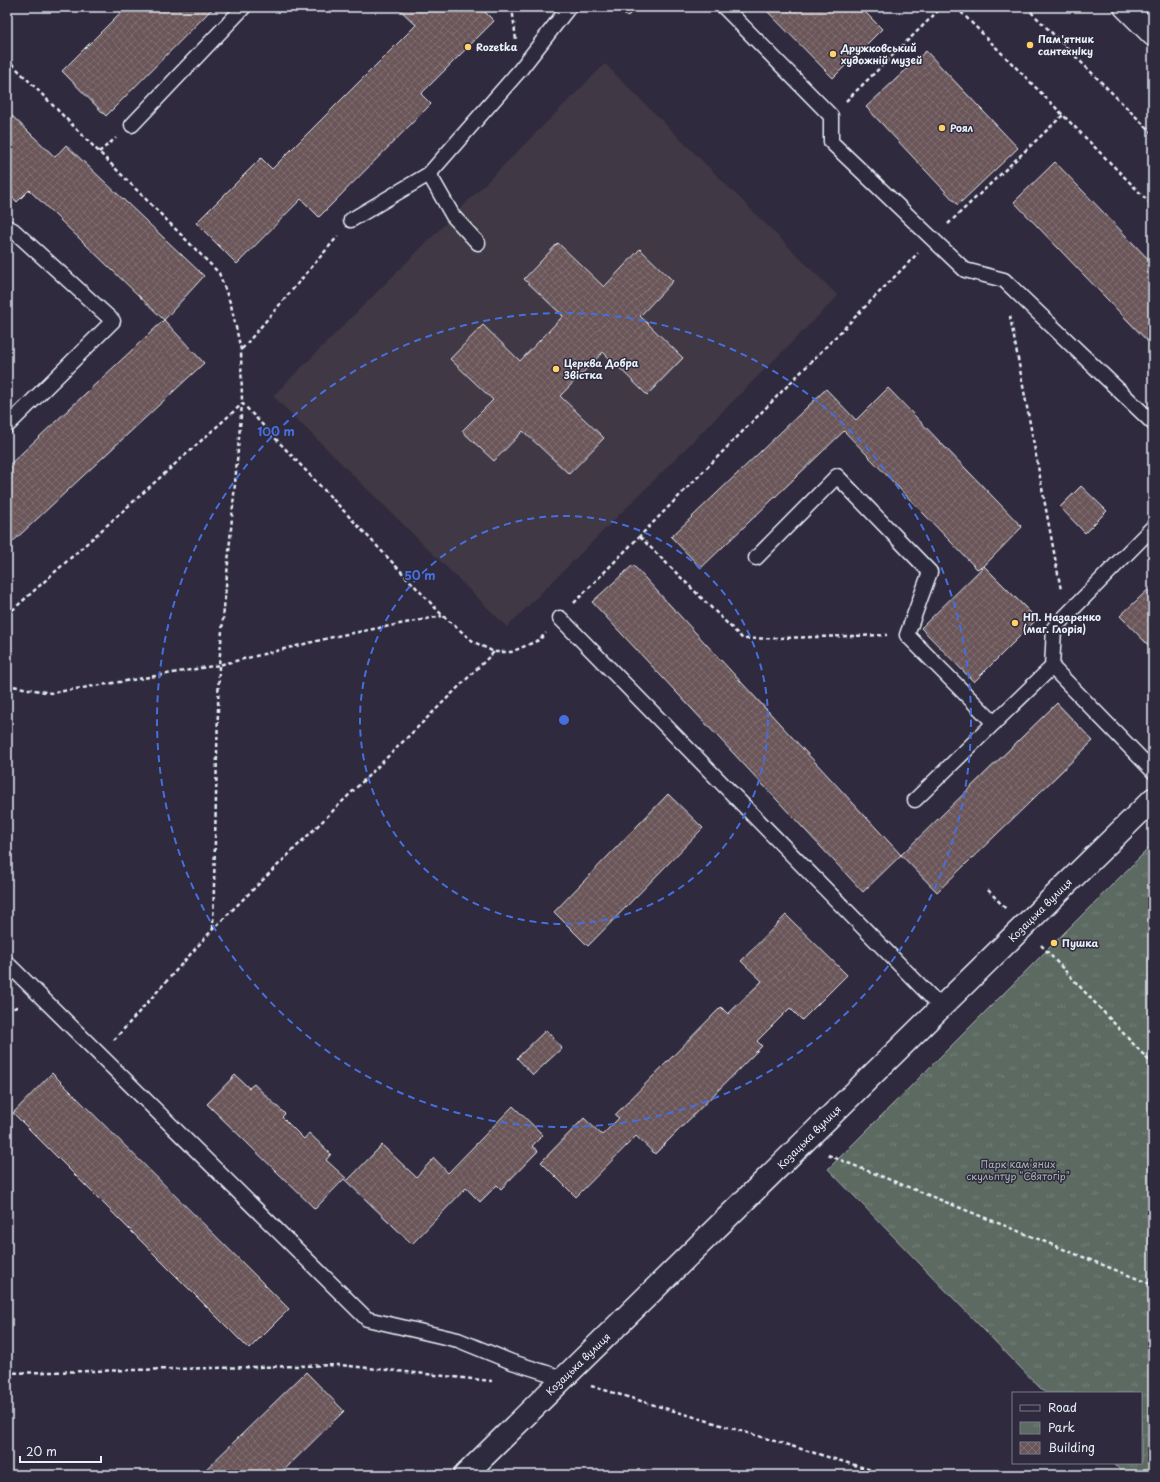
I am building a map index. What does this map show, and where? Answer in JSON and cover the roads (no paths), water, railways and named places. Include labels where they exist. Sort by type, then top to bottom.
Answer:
[{"type":"street","points":[[1125,7],[1153,35]]},
{"type":"street","name":"Козацька вулиця","points":[[465,1475],[1153,799]]},
{"type":"lane","points":[[132,125],[244,7]]},
{"type":"lane","points":[[351,220],[429,174],[520,70],[569,7]]},
{"type":"lane","points":[[724,7],[831,116],[831,142],[965,270],[1004,280],[1153,424]]},
{"type":"lane","points":[[429,174],[453,216],[478,243]]},
{"type":"lane","points":[[7,227],[113,321],[7,426]]},
{"type":"lane","points":[[756,558],[836,476],[930,572],[907,635],[994,723]]},
{"type":"lane","points":[[915,800],[1052,667],[1054,628],[1153,527]]},
{"type":"lane","points":[[560,618],[941,1007]]},
{"type":"lane","points":[[1052,667],[1153,772]]},
{"type":"lane","points":[[7,963],[368,1319],[458,1340],[512,1362],[563,1378]]},
{"type":"place","name":"Пам'ятник сантехніку","points":[[1030,45]]},
{"type":"place","name":"Rozetka","points":[[468,47]]},
{"type":"place","name":"Дружковський художній музей","points":[[833,54]]},
{"type":"place","name":"Роял","points":[[942,128]]},
{"type":"place","name":"Церква Добра Звістка","points":[[556,369]]},
{"type":"place","name":"НП. Назаренко (маг. Глорія)","points":[[1015,623]]},
{"type":"place","name":"Пушка","points":[[1054,943]]},
{"type":"park label","name":"Парк кам'яних скульптур \"Святогір\"","points":[[1018,1170]]}]
